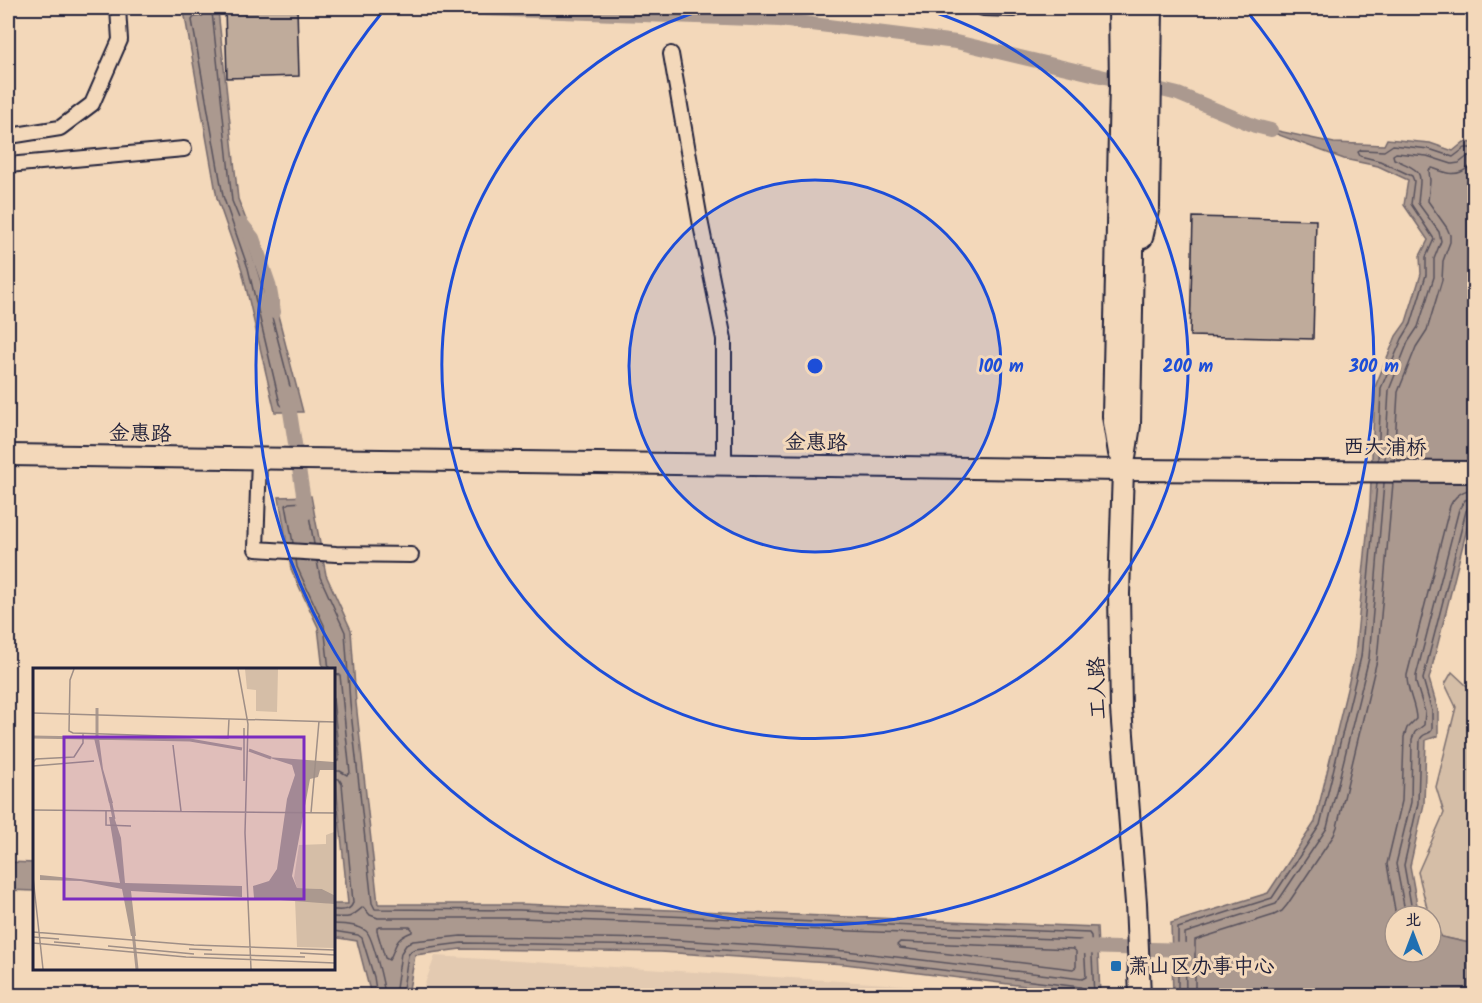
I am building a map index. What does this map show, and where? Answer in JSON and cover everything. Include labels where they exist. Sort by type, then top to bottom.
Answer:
[{"type":"main road","points":[[1109,8],[1105,229],[1124,292]]},
{"type":"main road","points":[[1119,8],[1120,85],[1126,198]]},
{"type":"main road","points":[[1126,198],[1135,8]]},
{"type":"main road","points":[[1124,292],[1149,206],[1152,8]]},
{"type":"main road","name":"工人路","points":[[1126,198],[1124,292],[1130,425],[1122,470],[1119,594],[1121,710],[1136,903],[1140,996]]},
{"type":"main road","name":"金惠路","points":[[8,455],[1122,470],[1295,470]]},
{"type":"main road","name":"西大浦桥","points":[[1295,470],[1474,472]]},
{"type":"street","points":[[8,135],[60,128],[92,104],[120,40],[118,8]]},
{"type":"street","points":[[983,8],[1014,8]]},
{"type":"street","points":[[671,54],[700,220],[724,339],[724,465]]},
{"type":"street","points":[[8,165],[184,149]]},
{"type":"street","points":[[266,459],[256,549],[336,554],[411,555]]},
{"type":"shaded area","points":[[1452,672],[1467,686],[1474,685],[1474,944],[1443,937],[1443,904],[1426,904],[1418,872],[1444,813],[1436,787],[1456,707],[1445,684]]},
{"type":"shaded area","points":[[435,956],[936,987],[937,995],[423,995]]},
{"type":"water","points":[[218,10],[238,199],[279,319],[303,412],[275,412],[242,270],[217,198],[184,11]]},
{"type":"water","points":[[1255,126],[1334,143],[1384,145],[1387,139],[1430,143],[1453,151],[1464,142],[1474,143],[1474,501],[1429,679],[1438,710],[1438,736],[1426,740],[1424,804],[1410,866],[1417,904],[1383,904],[1383,964],[1443,964],[1443,937],[1474,944],[1474,995],[1173,995],[1171,923],[1268,893],[1315,822],[1355,656],[1370,504],[1375,387],[1396,336],[1406,322],[1421,274],[1420,256],[1428,240],[1404,205],[1408,180],[1378,166],[1344,159]]},
{"type":"water","points":[[311,496],[326,575],[351,630],[356,703],[378,904],[521,904],[1097,927],[1100,995],[845,964],[661,952],[461,949],[415,955],[408,995],[371,995],[357,941],[334,937],[334,904],[348,904],[334,765],[334,668],[323,668],[318,627],[291,569],[279,497]]},
{"type":"water","points":[[8,862],[33,863],[33,891],[8,890]]},
{"type":"building","points":[[297,8],[299,76],[227,78],[225,9]]},
{"type":"building","points":[[1193,217],[1316,220],[1313,339],[1190,336]]},
{"type":"waterway","points":[[457,8],[780,20],[956,42],[1126,82]]},
{"type":"waterway","points":[[1145,86],[1178,94],[1255,126],[1271,130]]},
{"type":"waterway","points":[[242,224],[253,238],[269,284],[274,312]]},
{"type":"waterway","points":[[287,393],[306,513]]},
{"type":"waterway","points":[[1082,947],[1188,950]]},
{"type":"place","name":"萧山区办事中心","points":[[1116,966]]}]
